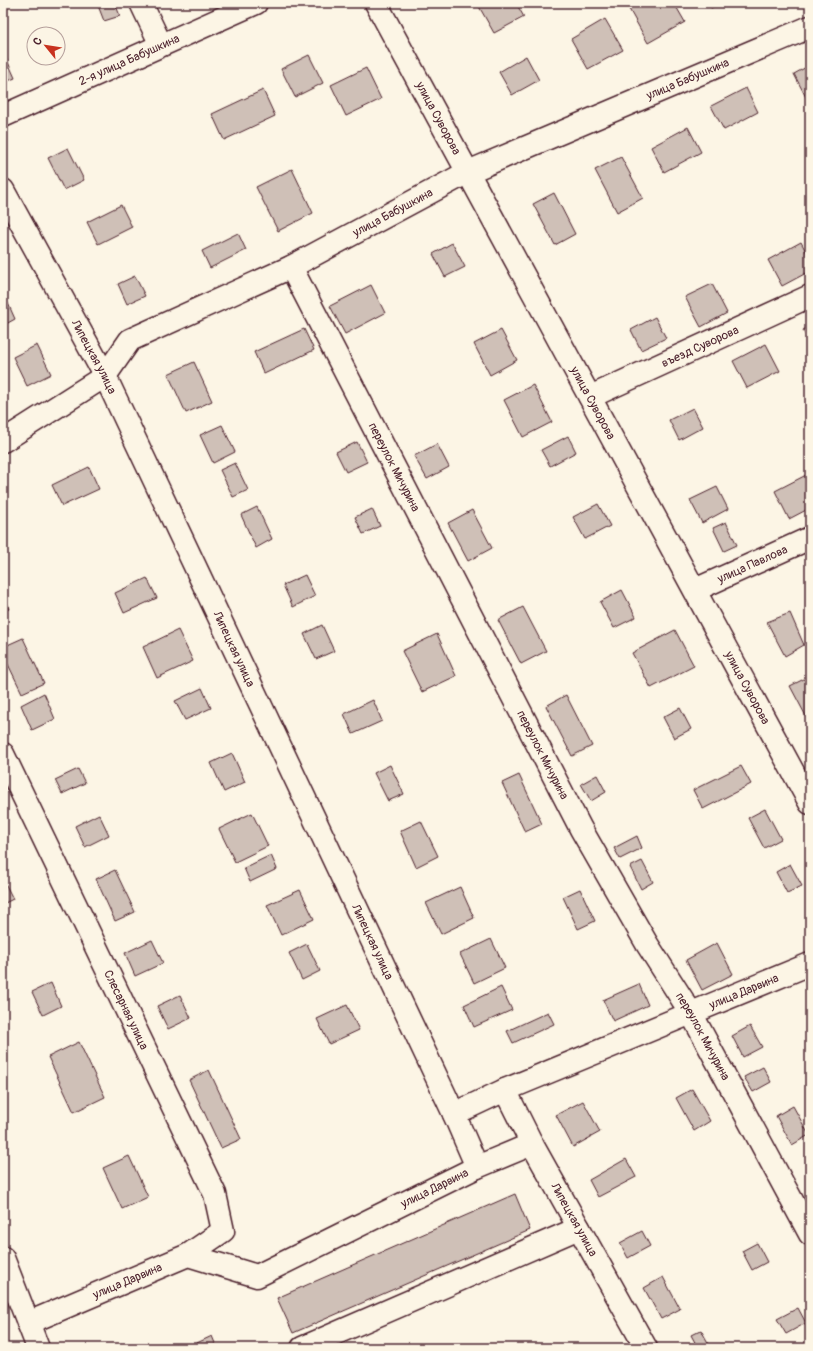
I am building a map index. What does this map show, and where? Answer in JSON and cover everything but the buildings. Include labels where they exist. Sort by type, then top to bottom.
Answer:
[{"type":"street","points":[[141,3],[161,45]]},
{"type":"street","name":"2-я улица Бабушкина","points":[[3,116],[256,3]]},
{"type":"street","name":"улица Суворова","points":[[376,3],[810,803]]},
{"type":"street","name":"улица Бабушкина","points":[[3,441],[105,376],[130,340],[291,268],[468,172],[810,27]]},
{"type":"street","name":"Липецкая улица","points":[[3,190],[105,376],[454,1114]]},
{"type":"street","name":"переулок Мичурина","points":[[291,268],[581,829],[647,944],[691,1013],[810,1234]]},
{"type":"street","name":"въезд Суворова","points":[[590,397],[810,296]]},
{"type":"street","name":"улица Павлова","points":[[695,590],[810,538]]},
{"type":"street","name":"Слесарная улица","points":[[3,754],[215,1194],[223,1231],[188,1255]]},
{"type":"street","name":"улица Дарвина","points":[[28,1323],[188,1255],[257,1276],[477,1168],[454,1114],[505,1090],[810,964]]},
{"type":"street","name":"Липецкая улица","points":[[505,1090],[532,1144],[646,1348]]},
{"type":"street","points":[[477,1168],[532,1144]]},
{"type":"street","points":[[302,1348],[579,1228]]},
{"type":"street","points":[[3,1258],[38,1348]]}]
